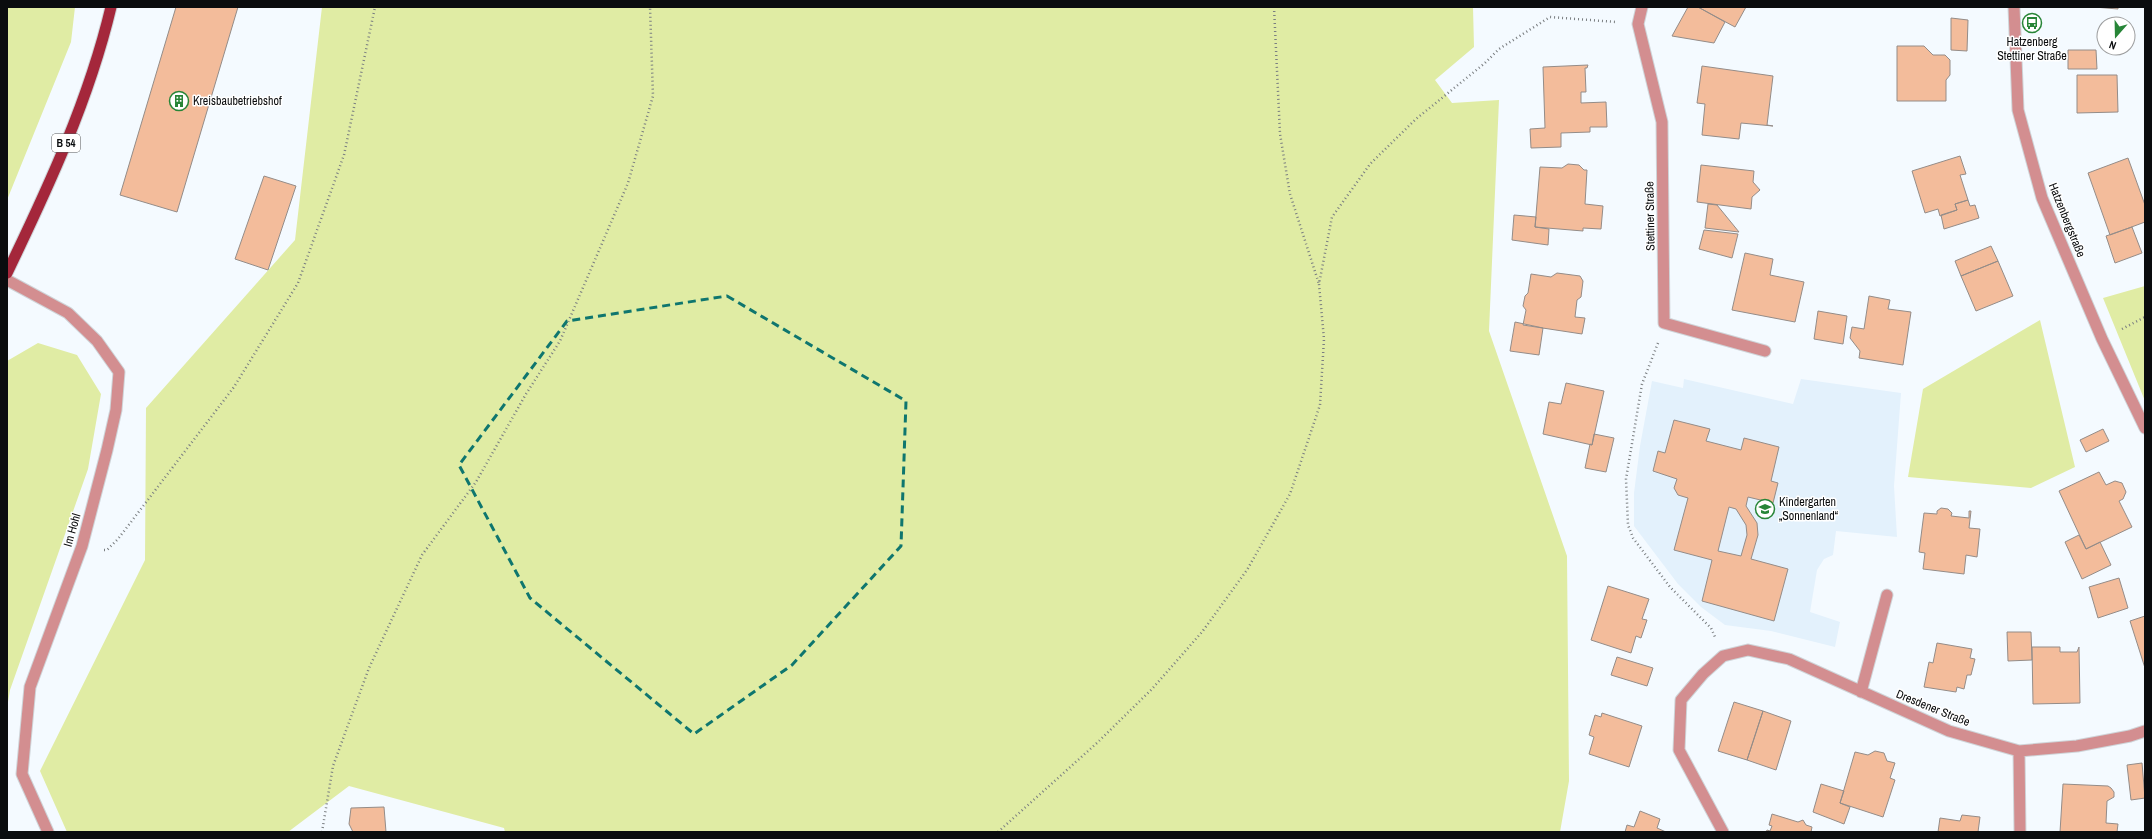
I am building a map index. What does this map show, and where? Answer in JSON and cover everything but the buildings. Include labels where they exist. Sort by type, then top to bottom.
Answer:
[{"type":"main road","name":"B 54","points":[[7,273],[42,199],[67,140],[102,46],[111,7]]},
{"type":"street","name":"Stettiner Straße","points":[[1642,7],[1638,24],[1662,122],[1664,323]]},
{"type":"street","name":"Hatzenbergstraße","points":[[2014,7],[2018,110],[2042,198],[2102,340],[2145,428]]},
{"type":"street","name":"Im Hohl","points":[[7,280],[68,313],[97,341],[119,372],[116,410],[82,546],[30,687],[22,774],[48,832]]},
{"type":"street","points":[[1664,323],[1764,351]]},
{"type":"street","points":[[1860,692],[1887,595]]},
{"type":"street","name":"Dresdener Straße","points":[[1723,832],[1679,750],[1681,700],[1703,674],[1723,656],[1748,650],[1789,659],[1949,731],[2019,751],[2077,746],[2130,736],[2145,731]]},
{"type":"street","points":[[2019,751],[2020,832]]},
{"type":"path","points":[[82,546],[107,550],[118,539],[234,387],[298,283],[344,155],[375,7]]},
{"type":"path","points":[[322,832],[333,766],[369,668],[418,562],[476,482],[526,394],[560,341],[628,183],[653,96],[650,7]]},
{"type":"path","points":[[998,832],[1098,742],[1152,689],[1202,632],[1248,570],[1290,494],[1320,405],[1324,339],[1319,284],[1290,194],[1280,134],[1274,7]]},
{"type":"path","points":[[1319,284],[1332,217],[1370,164],[1416,119],[1485,63],[1499,49],[1550,17],[1638,24]]},
{"type":"path","points":[[1664,323],[1642,384],[1626,479],[1628,525],[1633,538],[1670,587],[1711,628],[1723,656]]},
{"type":"highlighted area","points":[[727,296],[906,401],[901,546],[792,665],[694,734],[530,598],[459,465],[567,321]]},
{"type":"shaded area","name":"Kindergarten „Sonnenland“","points":[[1684,379],[1793,404],[1801,379],[1901,393],[1894,486],[1897,537],[1836,531],[1833,555],[1824,559],[1817,570],[1810,612],[1840,622],[1835,647],[1771,631],[1725,625],[1701,607],[1678,584],[1634,526],[1634,493],[1640,446],[1652,381],[1683,388]]},
{"type":"green space","points":[[7,7],[75,7],[71,42],[7,200]]},
{"type":"green space","points":[[322,7],[1473,7],[1474,47],[1435,80],[1452,103],[1499,100],[1489,331],[1567,556],[1569,781],[1560,832],[505,832],[504,828],[349,786],[288,832],[67,832],[40,771],[145,560],[146,408],[295,240]]},
{"type":"green space","points":[[2145,286],[2145,401],[2103,298]]},
{"type":"green space","points":[[2040,320],[2075,467],[2031,488],[1908,477],[1923,389]]},
{"type":"green space","points":[[38,343],[77,355],[101,394],[88,469],[10,690],[7,708],[7,361]]},
{"type":"place","name":"Hatzenberg Stettiner Straße","points":[[2032,23]]},
{"type":"place","name":"Kreisbaubetriebshof","points":[[179,101]]},
{"type":"place","name":"Kindergarten „Sonnenland“","points":[[1765,509]]}]
